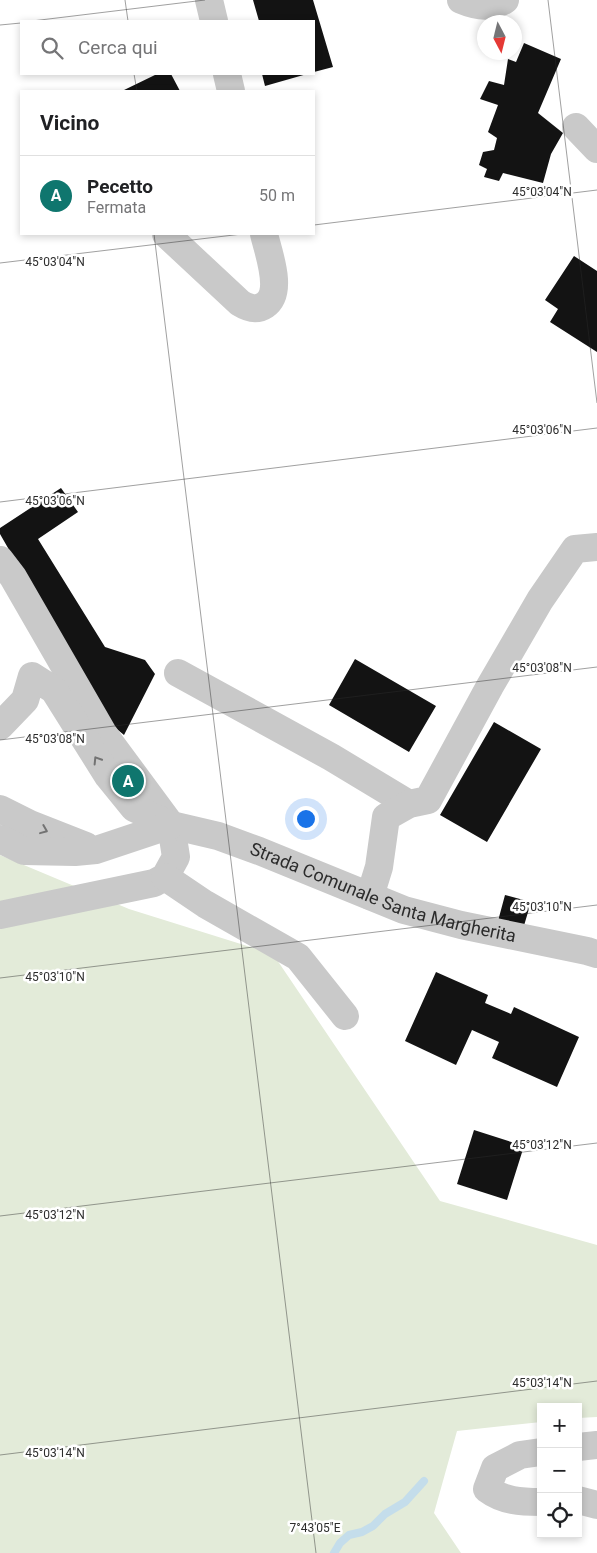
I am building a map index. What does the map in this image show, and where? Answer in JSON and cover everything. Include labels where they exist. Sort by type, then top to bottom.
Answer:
[{"type":"street","points":[[209,0],[214,20]]},
{"type":"street","points":[[461,0],[474,6],[498,5],[505,0]]},
{"type":"street","points":[[227,75],[231,90]]},
{"type":"street","points":[[576,127],[597,149]]},
{"type":"street","points":[[167,235],[240,303],[250,309],[261,307],[268,303],[275,286],[264,235]]},
{"type":"street","points":[[370,896],[379,866],[386,817],[410,804],[428,800],[490,686],[536,608],[575,549],[597,547]]},
{"type":"street","points":[[0,560],[13,577],[103,733],[171,825],[176,857],[165,877],[154,882],[0,915]]},
{"type":"street","points":[[178,673],[331,757],[410,804]]},
{"type":"street","name":"Strada Comunale Santa Margherita","points":[[0,726],[25,700],[32,676],[54,690],[108,776],[134,808],[171,825],[218,836],[404,910],[461,925],[597,954]]},
{"type":"street","points":[[0,809],[30,824],[96,850]]},
{"type":"street","points":[[0,839],[24,851],[75,852],[96,850],[171,825]]},
{"type":"street","points":[[165,877],[205,904],[298,957],[345,1016]]},
{"type":"street","points":[[582,1447],[597,1445]]},
{"type":"street","points":[[537,1453],[520,1455],[495,1468],[487,1489],[498,1497],[537,1502]]},
{"type":"street","points":[[582,1501],[597,1505]]},
{"type":"green space","points":[[0,855],[129,909],[273,954],[440,1201],[597,1245],[597,1417],[582,1418],[582,1403],[537,1403],[537,1422],[457,1431],[434,1513],[461,1553],[0,1553]]},
{"type":"building","points":[[253,0],[313,0],[333,67],[315,72],[315,20],[259,20]]},
{"type":"building","points":[[524,43],[561,59],[538,113],[563,133],[551,154],[543,183],[503,173],[499,181],[484,177],[487,169],[479,165],[483,152],[494,150],[497,138],[488,132],[498,105],[480,99],[489,81],[504,85],[508,60],[516,62],[517,60],[522,60]]},
{"type":"building","points":[[155,75],[172,75],[179,90],[124,90]]},
{"type":"building","points":[[262,75],[304,75],[265,86]]},
{"type":"building","points":[[574,256],[597,271],[597,352],[550,322],[558,309],[545,300]]},
{"type":"building","points":[[61,488],[78,512],[38,539],[105,647],[145,660],[155,674],[124,735],[107,721],[0,534],[0,528]]},
{"type":"building","points":[[355,659],[436,706],[409,752],[329,705]]},
{"type":"building","points":[[494,722],[541,749],[487,842],[440,815]]},
{"type":"building","points":[[505,895],[531,902],[523,929],[498,921]]},
{"type":"building","points":[[436,972],[488,995],[485,1003],[511,1014],[514,1007],[579,1037],[557,1087],[492,1058],[499,1042],[472,1030],[456,1065],[405,1041]]},
{"type":"building","points":[[474,1130],[524,1146],[507,1200],[457,1184]]},
{"type":"waterway","points":[[334,1553],[340,1543],[349,1535],[362,1532],[373,1526],[385,1514],[405,1502],[424,1481]]},
{"type":"place","name":"Pecetto","points":[[128,781]]}]
